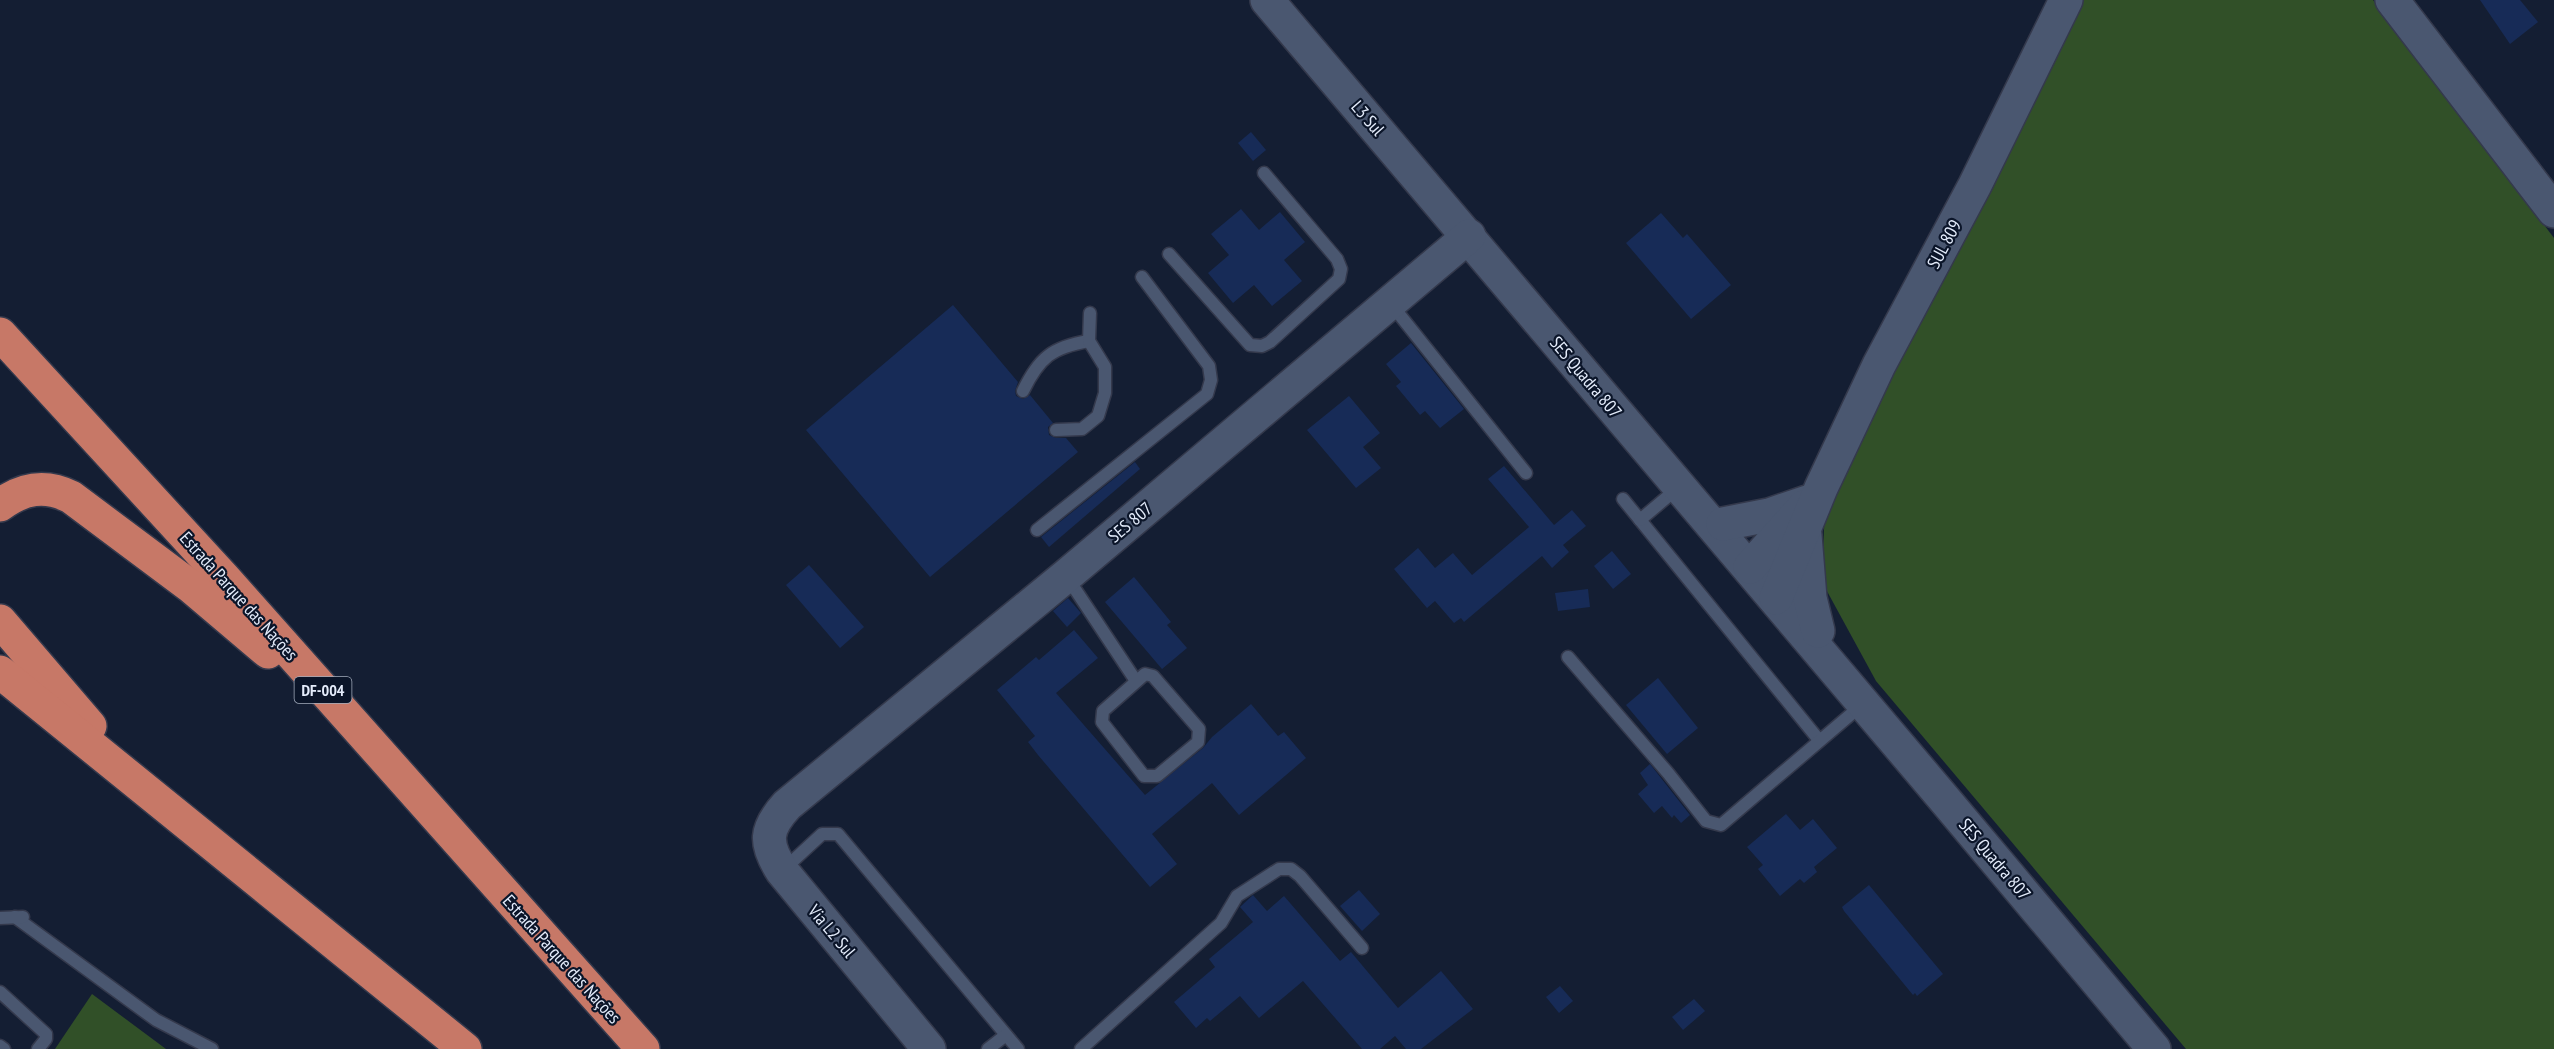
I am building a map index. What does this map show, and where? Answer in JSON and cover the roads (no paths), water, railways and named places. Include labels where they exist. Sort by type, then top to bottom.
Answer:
[{"type":"highway","name":"Estrada Parque das Nações","points":[[0,334],[225,579],[643,1049]]},
{"type":"highway","points":[[0,505],[29,489],[58,491],[71,497],[190,586],[360,731]]},
{"type":"highway","points":[[0,621],[144,789]]},
{"type":"highway","points":[[0,672],[465,1049]]},
{"type":"street","name":"L3 Sul","points":[[1267,0],[1469,236]]},
{"type":"street","name":"SUL 809","points":[[1770,572],[1811,506],[1879,365],[1976,185],[2066,0]]},
{"type":"street","points":[[2392,0],[2554,211]]},
{"type":"street","name":"SES 807","points":[[787,805],[1066,576],[1469,236]]},
{"type":"street","name":"SES Quadra 807","points":[[1469,236],[1680,486],[1770,572],[1818,631],[1835,669]]},
{"type":"street","points":[[1714,519],[1770,515],[1811,506],[1810,598],[1818,631]]},
{"type":"street","name":"SES Quadra 807","points":[[1770,572],[1835,669],[2154,1049]]},
{"type":"street","name":"Via L2 Sul","points":[[787,805],[776,818],[769,834],[773,858],[929,1049]]},
{"type":"lane","points":[[1169,254],[1250,345],[1262,346],[1270,342],[1339,279],[1341,269],[1337,259],[1264,173]]},
{"type":"lane","points":[[1037,530],[1207,394],[1211,380],[1209,366],[1142,277]]},
{"type":"lane","points":[[1390,303],[1526,473]]},
{"type":"lane","points":[[1056,430],[1082,429],[1098,416],[1105,393],[1105,366],[1089,342],[1090,313]]},
{"type":"lane","points":[[1023,391],[1034,368],[1062,345],[1089,342]]},
{"type":"lane","points":[[1640,520],[1680,486]]},
{"type":"lane","points":[[1623,499],[1819,740]]},
{"type":"lane","points":[[1066,576],[1136,681]]},
{"type":"lane","points":[[1568,657],[1668,773],[1706,822],[1712,824],[1721,825],[1863,703]]},
{"type":"lane","points":[[1145,674],[1153,676],[1199,729],[1198,742],[1157,776],[1144,776],[1102,722],[1103,711],[1136,681],[1145,674]]},
{"type":"lane","points":[[782,871],[822,834],[838,834],[1018,1049]]},
{"type":"lane","points":[[1081,1049],[1221,923],[1237,896],[1278,869],[1291,869],[1300,876],[1362,948]]},
{"type":"lane","points":[[0,918],[21,917],[156,1020],[212,1049]]},
{"type":"lane","points":[[0,992],[46,1034],[46,1039],[38,1049]]},
{"type":"lane","points":[[988,1049],[1006,1035]]},
{"type":"lane","points":[[0,1046],[4,1049]]}]
